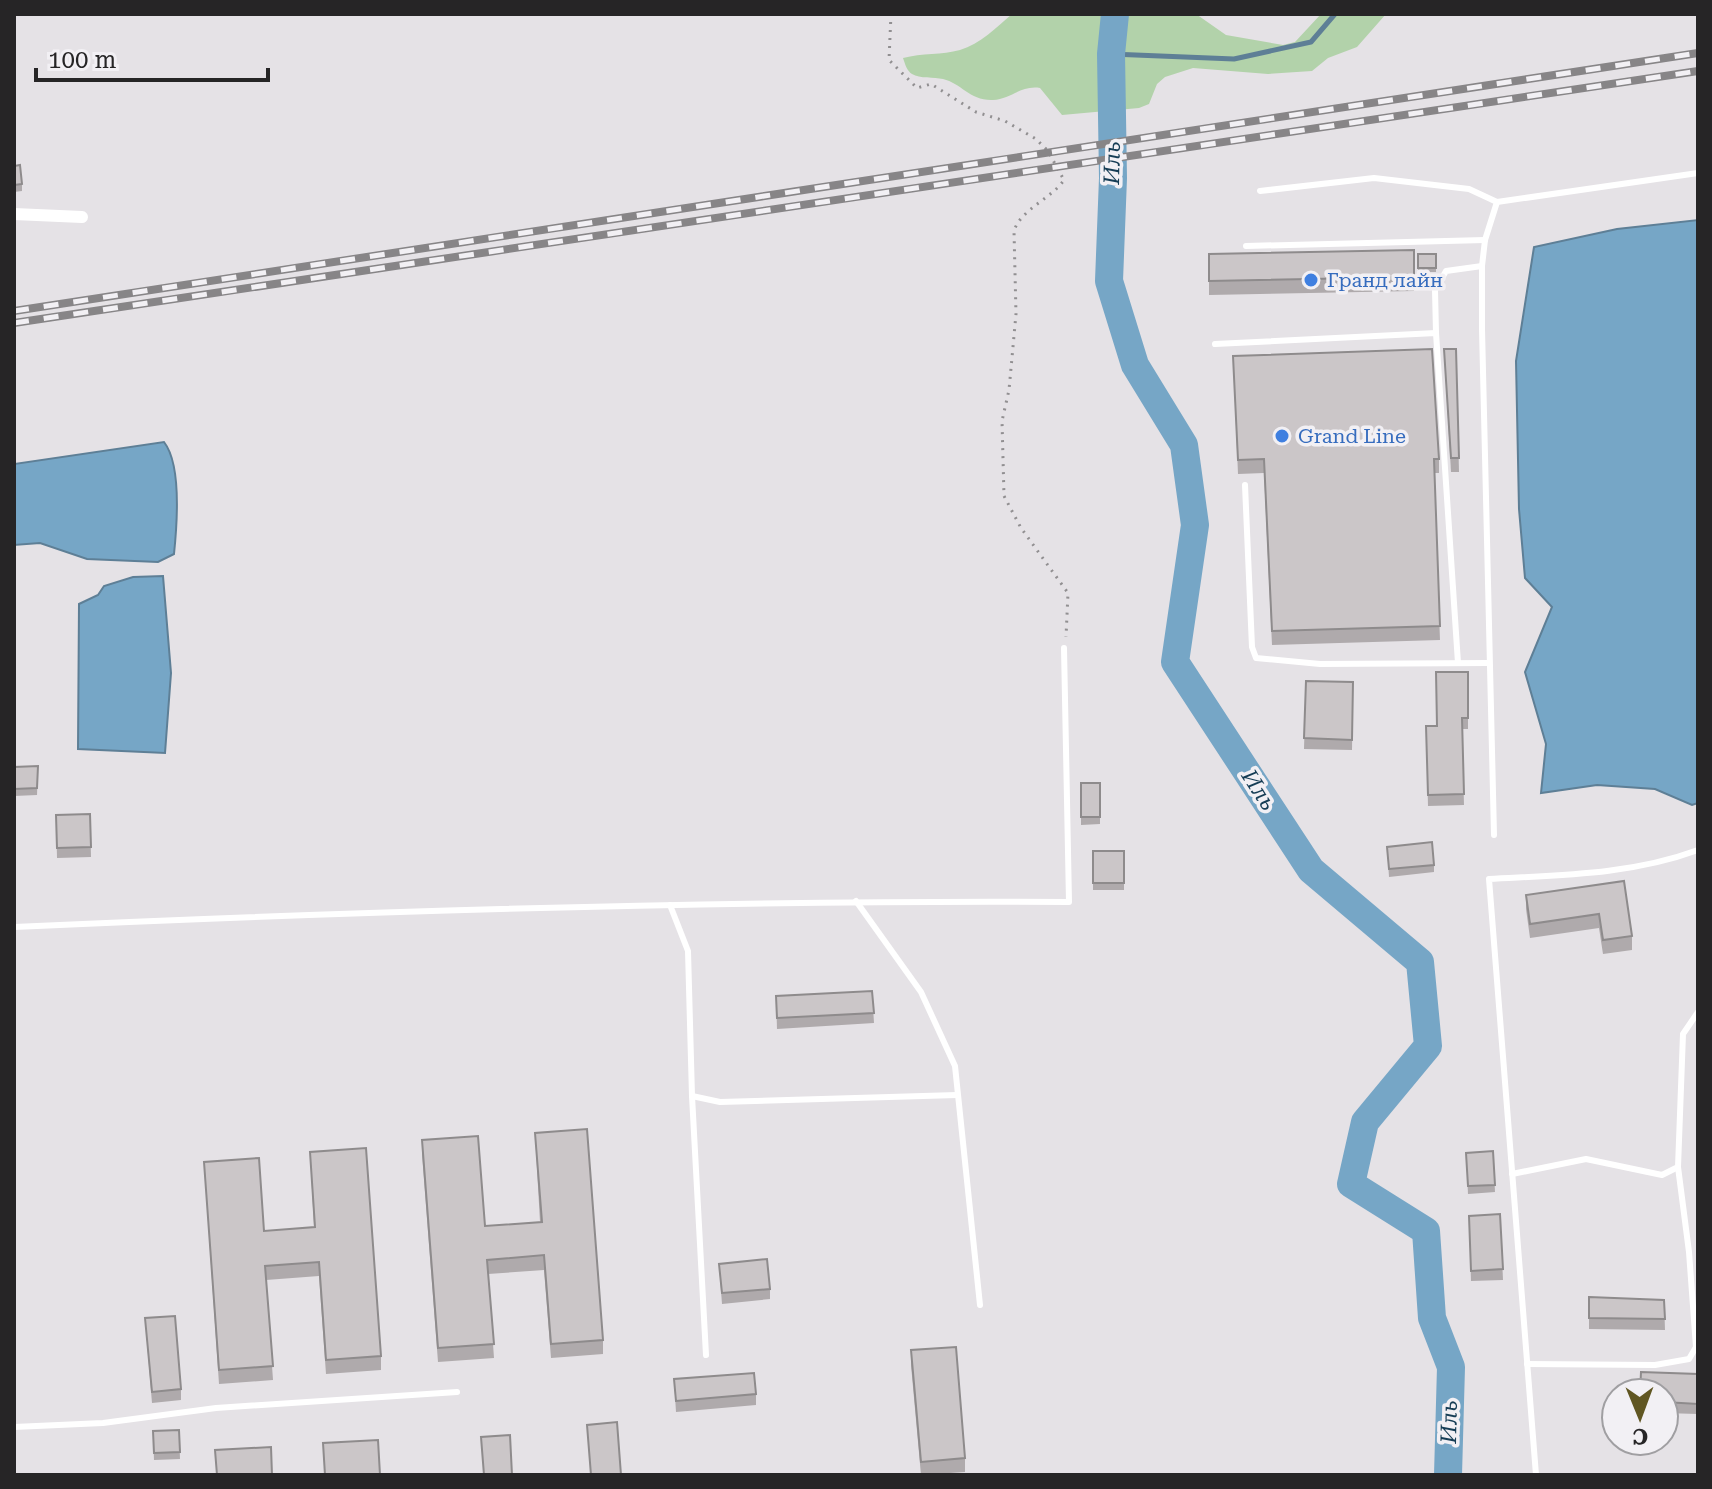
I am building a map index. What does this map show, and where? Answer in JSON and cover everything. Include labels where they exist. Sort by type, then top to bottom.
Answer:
[{"type":"street","points":[[14,214],[82,217]]},
{"type":"lane","points":[[1260,191],[1374,178],[1469,189],[1497,202],[1698,173]]},
{"type":"lane","points":[[1494,835],[1482,266],[1485,240],[1497,202]]},
{"type":"lane","points":[[1246,246],[1485,240]]},
{"type":"lane","points":[[1458,663],[1435,290],[1446,271],[1482,266]]},
{"type":"lane","points":[[1215,344],[1436,333]]},
{"type":"lane","points":[[1245,485],[1252,647],[1256,658],[1320,664],[1488,663]]},
{"type":"lane","points":[[14,927],[281,915],[670,905],[856,901],[1069,902],[1064,648]]},
{"type":"lane","points":[[1536,1475],[1489,879],[1614,872],[1698,850]]},
{"type":"lane","points":[[856,901],[921,992],[955,1066],[980,1305]]},
{"type":"lane","points":[[670,905],[688,951],[692,1096],[706,1355]]},
{"type":"lane","points":[[1527,1364],[1655,1365],[1689,1359],[1696,1347],[1689,1252],[1678,1167],[1683,1034],[1698,1012]]},
{"type":"lane","points":[[692,1096],[720,1102],[957,1095]]},
{"type":"lane","points":[[1512,1174],[1586,1159],[1662,1175],[1678,1167]]},
{"type":"lane","points":[[14,1427],[103,1423],[216,1408],[457,1392]]},
{"type":"path","points":[[891,14],[889,60],[906,79],[917,88],[931,84],[976,112],[1005,121],[1027,133],[1048,151],[1064,180],[1055,193],[1017,221],[1014,231],[1016,314],[1009,390],[1002,421],[1004,496],[1021,528],[1068,593],[1064,648]]},
{"type":"green space","points":[[1012,14],[1196,14],[1226,35],[1283,45],[1295,42],[1321,14],[1386,14],[1357,47],[1328,58],[1312,71],[1268,74],[1193,68],[1165,77],[1157,84],[1149,104],[1139,108],[1062,115],[1040,88],[1027,88],[999,99],[985,100],[949,81],[915,76],[906,67],[903,58],[953,52],[974,44]]},
{"type":"water","points":[[1698,220],[1698,803],[1692,805],[1655,789],[1597,785],[1541,793],[1546,744],[1525,672],[1552,607],[1525,578],[1519,509],[1516,361],[1534,247],[1617,229]]},
{"type":"water","points":[[164,442],[170,452],[176,480],[174,554],[158,562],[87,559],[40,543],[14,545],[14,464]]},
{"type":"water","points":[[163,576],[171,673],[165,753],[78,749],[79,604],[98,595],[104,586],[133,577]]},
{"type":"building","points":[[20,165],[22,184],[14,185],[14,166]]},
{"type":"building","points":[[1414,250],[1414,277],[1209,281],[1209,254]]},
{"type":"building","points":[[1418,254],[1436,254],[1436,268],[1418,268]]},
{"type":"building","points":[[1432,349],[1439,459],[1434,459],[1440,626],[1272,631],[1264,459],[1238,460],[1233,356]]},
{"type":"building","points":[[1444,349],[1456,349],[1459,458],[1451,458]]},
{"type":"building","points":[[1436,672],[1468,672],[1468,718],[1462,718],[1464,794],[1428,795],[1426,726],[1437,726]]},
{"type":"building","points":[[1306,681],[1353,682],[1352,740],[1304,738]]},
{"type":"building","points":[[38,766],[37,788],[14,789],[14,767]]},
{"type":"building","points":[[1081,783],[1100,783],[1100,817],[1081,817]]},
{"type":"building","points":[[90,814],[91,847],[57,848],[56,815]]},
{"type":"building","points":[[1432,842],[1434,865],[1389,869],[1387,847]]},
{"type":"building","points":[[1093,851],[1124,851],[1124,883],[1093,883]]},
{"type":"building","points":[[1624,881],[1632,936],[1603,940],[1599,914],[1530,924],[1526,895]]},
{"type":"building","points":[[872,991],[874,1013],[777,1018],[776,996]]},
{"type":"building","points":[[587,1129],[603,1340],[551,1344],[544,1255],[487,1260],[494,1344],[438,1348],[422,1140],[478,1136],[485,1226],[542,1222],[535,1133]]},
{"type":"building","points":[[366,1148],[381,1356],[326,1360],[319,1262],[265,1266],[273,1366],[219,1370],[204,1162],[259,1158],[264,1231],[315,1227],[310,1152]]},
{"type":"building","points":[[1493,1151],[1495,1185],[1468,1186],[1466,1153]]},
{"type":"building","points":[[1500,1214],[1503,1269],[1471,1271],[1469,1216]]},
{"type":"building","points":[[767,1259],[770,1289],[722,1293],[719,1264]]},
{"type":"building","points":[[1589,1297],[1664,1300],[1665,1319],[1589,1318]]},
{"type":"building","points":[[175,1316],[181,1389],[152,1392],[145,1318]]},
{"type":"building","points":[[956,1347],[965,1458],[921,1462],[911,1350]]},
{"type":"building","points":[[1641,1372],[1698,1374],[1698,1404],[1680,1403],[1680,1377],[1641,1377]]},
{"type":"building","points":[[754,1373],[756,1394],[676,1401],[674,1379]]},
{"type":"building","points":[[617,1422],[621,1475],[591,1475],[587,1425]]},
{"type":"building","points":[[179,1430],[180,1452],[154,1453],[153,1431]]},
{"type":"building","points":[[510,1435],[512,1475],[484,1475],[481,1437]]},
{"type":"building","points":[[378,1440],[380,1475],[325,1475],[323,1443]]},
{"type":"building","points":[[271,1447],[272,1475],[217,1475],[215,1450]]},
{"type":"waterway","name":"Иль","points":[[1115,14],[1111,54],[1113,178],[1109,281],[1135,365],[1184,445],[1195,525],[1175,662],[1311,870],[1420,962],[1428,1046],[1365,1122],[1351,1184],[1426,1231],[1432,1318],[1451,1367],[1448,1475]]},
{"type":"waterway","points":[[1111,54],[1234,59],[1311,42],[1335,14]]},
{"type":"railway","points":[[14,311],[1698,53]]},
{"type":"railway","points":[[14,323],[1698,71]]},
{"type":"place","name":"Гранд лайн","points":[[1311,280]]},
{"type":"place","name":"Grand Line","points":[[1282,436]]}]
